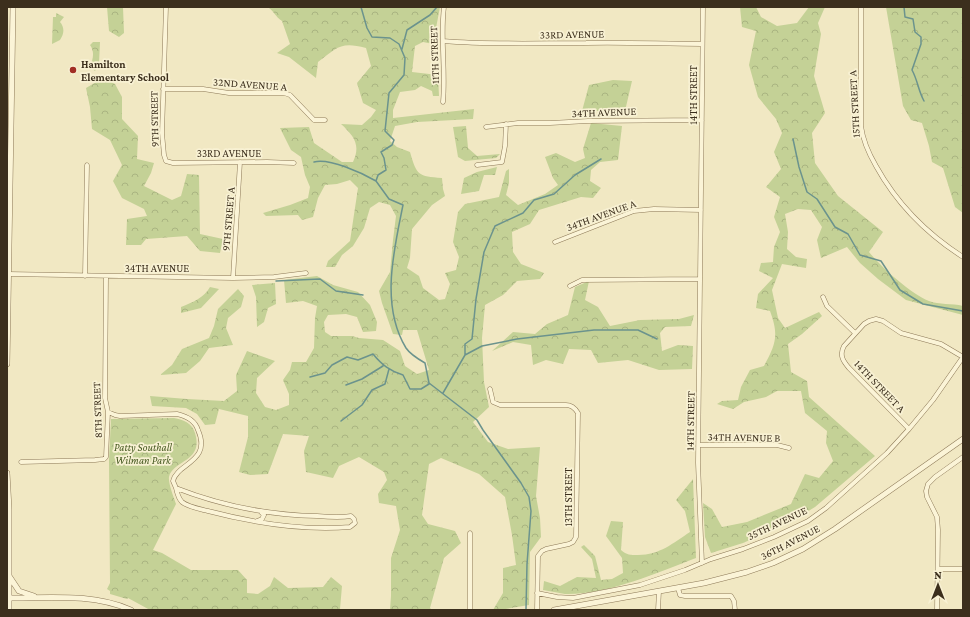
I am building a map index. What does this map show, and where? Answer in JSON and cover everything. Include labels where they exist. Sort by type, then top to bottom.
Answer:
[{"type":"street","points":[[7,364],[9,85],[13,7]]},
{"type":"street","name":"9TH STREET","points":[[165,159],[162,133],[166,7]]},
{"type":"street","name":"11TH STREET","points":[[444,7],[442,21],[444,102]]},
{"type":"street","name":"14TH STREET","points":[[702,562],[698,478],[703,7]]},
{"type":"street","name":"15TH STREET A","points":[[861,7],[861,126],[862,135],[869,153],[887,185],[906,209],[927,230],[963,257]]},
{"type":"street","name":"33RD AVENUE","points":[[443,41],[518,44],[608,42],[702,44]]},
{"type":"street","name":"32ND AVENUE A","points":[[163,89],[203,89],[229,93],[284,93],[290,95],[314,120],[325,120]]},
{"type":"street","name":"34TH AVENUE","points":[[486,127],[518,122],[550,123],[588,121],[702,120]]},
{"type":"street","points":[[477,165],[502,162],[505,146],[506,124]]},
{"type":"street","name":"33RD AVENUE","points":[[165,159],[168,163],[294,163]]},
{"type":"street","name":"9TH STREET A","points":[[233,278],[240,162]]},
{"type":"street","points":[[85,276],[87,165]]},
{"type":"street","name":"34TH AVENUE A","points":[[555,242],[634,211],[654,209],[701,210]]},
{"type":"street","name":"34TH AVENUE","points":[[8,274],[106,277],[233,278],[274,277],[306,273]]},
{"type":"street","name":"8TH STREET","points":[[21,462],[95,460],[104,459],[106,457],[108,412],[105,398],[106,277]]},
{"type":"street","points":[[570,286],[582,280],[700,279]]},
{"type":"street","points":[[823,297],[827,306],[855,333],[869,321],[878,319],[901,332],[941,344],[963,357]]},
{"type":"street","name":"14TH STREET A","points":[[855,333],[844,346],[841,353],[844,361],[849,368],[909,429]]},
{"type":"street","name":"35TH AVENUE","points":[[537,593],[566,598],[580,597],[640,585],[774,537],[808,521],[826,508],[887,453],[933,400],[963,357]]},
{"type":"street","name":"13TH STREET","points":[[490,389],[493,402],[500,405],[570,405],[578,413],[576,537],[573,542],[569,544],[542,550],[538,556],[537,610]]},
{"type":"street","points":[[108,412],[115,416],[177,414],[182,415],[194,422],[200,436],[200,448],[192,462],[175,475],[173,481],[179,498],[185,504],[225,516],[281,526],[310,528],[350,527],[355,523],[351,516],[294,516],[261,512],[227,505],[176,488]]},
{"type":"street","name":"36TH AVENUE","points":[[554,610],[715,581],[753,571],[773,563],[803,549],[859,513],[963,439]]},
{"type":"street","name":"34TH AVENUE B","points":[[699,445],[777,445],[789,448]]},
{"type":"street","points":[[937,610],[937,517],[927,498],[926,488],[929,482],[963,457]]},
{"type":"street","points":[[7,473],[10,509],[9,610]]},
{"type":"street","points":[[255,522],[262,520],[264,515],[261,512]]},
{"type":"street","points":[[470,533],[470,610]]},
{"type":"street","points":[[938,569],[963,569]]},
{"type":"street","points":[[9,575],[19,591],[36,597]]},
{"type":"street","points":[[678,588],[680,595],[685,596],[731,596],[734,600],[734,610]]},
{"type":"street","points":[[658,591],[658,610]]},
{"type":"street","points":[[8,598],[36,597],[91,599],[132,610]]},
{"type":"green space","points":[[107,7],[123,7],[124,33],[119,37],[109,31]]},
{"type":"green space","points":[[267,7],[440,7],[433,44],[423,42],[415,46],[412,72],[438,75],[439,96],[433,96],[432,91],[421,86],[415,90],[400,92],[393,110],[393,118],[474,109],[473,119],[417,122],[395,126],[390,141],[397,147],[410,152],[415,166],[420,173],[423,175],[442,178],[445,196],[432,205],[412,229],[410,258],[407,268],[419,276],[423,288],[439,300],[445,299],[450,284],[445,273],[456,270],[459,257],[453,242],[458,212],[465,204],[499,197],[506,171],[509,169],[509,183],[506,195],[518,205],[545,194],[558,185],[553,178],[545,157],[556,153],[575,162],[585,158],[583,149],[591,123],[622,126],[618,160],[600,162],[591,170],[590,181],[601,188],[593,198],[581,197],[539,210],[530,224],[512,232],[513,252],[521,264],[544,273],[540,279],[517,281],[503,295],[485,305],[482,338],[484,382],[489,407],[473,422],[488,442],[508,449],[540,447],[536,496],[540,518],[541,537],[530,552],[529,605],[493,610],[503,593],[503,568],[516,565],[505,497],[479,474],[441,458],[429,464],[422,515],[428,524],[455,531],[461,543],[444,558],[430,608],[432,610],[390,610],[391,558],[400,530],[396,506],[379,503],[378,494],[387,480],[384,472],[359,457],[339,466],[333,478],[306,472],[304,451],[309,436],[283,434],[268,474],[250,475],[239,472],[248,437],[248,416],[219,409],[215,424],[205,425],[197,414],[186,408],[152,406],[150,396],[224,401],[237,391],[236,375],[247,351],[275,361],[257,378],[256,393],[265,407],[276,410],[289,405],[289,394],[283,380],[290,370],[292,362],[306,362],[314,348],[317,306],[303,301],[286,303],[284,280],[317,276],[333,285],[358,292],[370,305],[377,322],[376,331],[363,332],[357,317],[346,314],[328,315],[324,322],[325,332],[331,336],[352,336],[383,340],[400,351],[405,366],[417,374],[429,370],[417,330],[403,330],[402,335],[393,334],[379,291],[390,272],[396,216],[390,205],[379,202],[370,208],[364,228],[353,246],[342,255],[335,267],[326,267],[328,261],[350,241],[358,188],[350,180],[337,184],[325,185],[318,198],[313,217],[302,220],[298,215],[266,216],[263,213],[308,198],[310,187],[305,175],[301,157],[291,150],[280,128],[309,127],[314,143],[342,162],[353,162],[356,151],[355,141],[341,124],[362,125],[376,110],[363,103],[357,83],[371,66],[366,48],[350,45],[339,47],[318,62],[316,78],[289,57],[277,53],[290,44],[282,21]]},
{"type":"green space","points":[[740,7],[756,7],[761,17],[777,26],[797,23],[809,7],[825,7],[818,23],[821,34],[814,76],[825,113],[812,133],[815,163],[838,196],[883,232],[869,252],[881,265],[913,292],[929,301],[963,306],[963,315],[906,300],[860,263],[847,247],[821,258],[817,240],[822,227],[811,210],[798,209],[785,214],[788,232],[787,249],[796,257],[807,259],[806,268],[782,264],[772,290],[778,318],[785,328],[819,312],[822,316],[788,344],[791,372],[807,381],[809,397],[875,456],[815,507],[792,521],[743,543],[711,553],[705,537],[703,503],[712,509],[722,527],[747,522],[791,504],[805,474],[819,478],[833,461],[826,443],[827,431],[805,413],[801,391],[777,391],[766,397],[744,402],[733,409],[717,404],[722,401],[738,400],[741,387],[750,370],[764,366],[774,345],[775,339],[775,327],[770,311],[756,308],[758,294],[773,278],[759,271],[761,263],[773,262],[774,247],[780,232],[774,217],[780,197],[766,187],[781,169],[774,152],[782,133],[776,119],[758,97],[749,65],[756,31],[742,27]]},
{"type":"green space","points":[[886,7],[963,7],[963,213],[955,207],[943,168],[932,162],[922,123],[911,120],[903,106]]},
{"type":"green space","points":[[56,13],[64,17],[60,22],[63,26],[63,31],[60,40],[52,44],[53,17],[56,17]]},
{"type":"green space","points":[[93,42],[100,42],[99,64],[95,71],[90,67],[93,50],[90,45]]},
{"type":"green space","points":[[103,78],[115,84],[122,97],[122,119],[138,136],[137,159],[154,163],[151,173],[144,186],[172,200],[181,196],[187,174],[199,175],[200,234],[223,239],[220,253],[200,251],[187,236],[146,239],[141,245],[126,245],[127,219],[147,216],[144,209],[122,198],[113,181],[122,165],[110,140],[92,129],[90,107],[86,88]]},
{"type":"green space","points":[[613,80],[632,81],[625,111],[582,111],[589,85]]},
{"type":"green space","points":[[466,126],[468,148],[477,156],[500,154],[496,158],[465,161],[458,157],[453,127]]},
{"type":"green space","points":[[497,167],[495,175],[484,175],[479,191],[461,194],[464,178],[477,172]]},
{"type":"green space","points":[[589,281],[585,300],[598,307],[610,326],[640,320],[679,319],[694,315],[691,326],[665,327],[660,333],[662,351],[678,345],[693,346],[692,369],[659,370],[628,360],[598,363],[591,350],[569,349],[563,364],[546,360],[533,365],[531,345],[513,342],[492,351],[513,332],[535,334],[547,324],[568,315],[575,287]]},
{"type":"green space","points":[[275,283],[276,304],[268,308],[264,322],[257,327],[256,297],[252,285]]},
{"type":"green space","points":[[210,287],[219,289],[201,308],[181,313],[181,307],[201,297]]},
{"type":"green space","points":[[238,289],[244,296],[241,307],[228,318],[226,328],[233,345],[209,348],[200,361],[186,373],[160,375],[172,365],[182,349],[209,338],[214,326],[218,309]]},
{"type":"green space","name":"Patty Southall Wilman Park","points":[[174,418],[190,424],[194,430],[197,443],[192,455],[176,467],[169,477],[170,487],[176,504],[153,550],[162,553],[191,570],[238,570],[247,580],[247,593],[258,594],[270,586],[274,577],[288,588],[323,587],[331,577],[342,586],[340,609],[347,610],[150,610],[128,598],[110,594],[110,591],[107,589],[110,583],[109,460],[111,419]]},
{"type":"green space","points":[[693,479],[696,558],[632,582],[598,591],[565,594],[543,590],[544,581],[560,586],[577,577],[596,578],[592,559],[581,547],[584,545],[595,556],[601,580],[612,579],[623,573],[622,558],[606,536],[611,521],[623,522],[621,550],[631,555],[660,551],[690,532],[685,511],[676,500]]},
{"type":"waterway","points":[[361,7],[367,28],[372,37],[390,38],[399,44],[405,58],[404,75],[389,93],[385,131],[394,140],[392,145],[381,152],[384,158],[386,170],[378,175],[376,181],[389,199],[403,205],[391,277],[393,314],[398,331],[406,348],[414,356],[425,363],[429,383],[477,420],[521,483],[529,497],[531,511],[527,564],[526,609]]},
{"type":"waterway","points":[[402,49],[407,30],[430,15],[437,7]]},
{"type":"waterway","points":[[904,7],[905,17],[913,19],[915,32],[921,37],[921,44],[912,70],[924,101]]},
{"type":"waterway","points":[[793,139],[799,167],[807,192],[817,199],[835,227],[848,234],[860,255],[881,261],[900,290],[923,304],[963,311]]},
{"type":"waterway","points":[[465,355],[465,344],[472,339],[476,299],[484,252],[495,226],[523,213],[534,200],[554,194],[575,175],[601,159]]},
{"type":"waterway","points":[[314,162],[321,161],[337,164],[354,170],[376,181]]},
{"type":"waterway","points":[[276,281],[320,279],[336,291],[363,295]]},
{"type":"waterway","points":[[443,393],[465,355],[482,346],[517,339],[594,330],[638,330],[657,339]]},
{"type":"waterway","points":[[310,377],[325,373],[332,365],[347,357],[358,360],[373,354],[386,367],[403,375],[410,389],[421,389],[429,384]]},
{"type":"waterway","points":[[346,385],[362,379],[383,366]]},
{"type":"waterway","points":[[341,421],[362,405],[372,390],[385,384],[389,369]]},
{"type":"place","name":"Hamilton Elementary School","points":[[73,70]]}]
